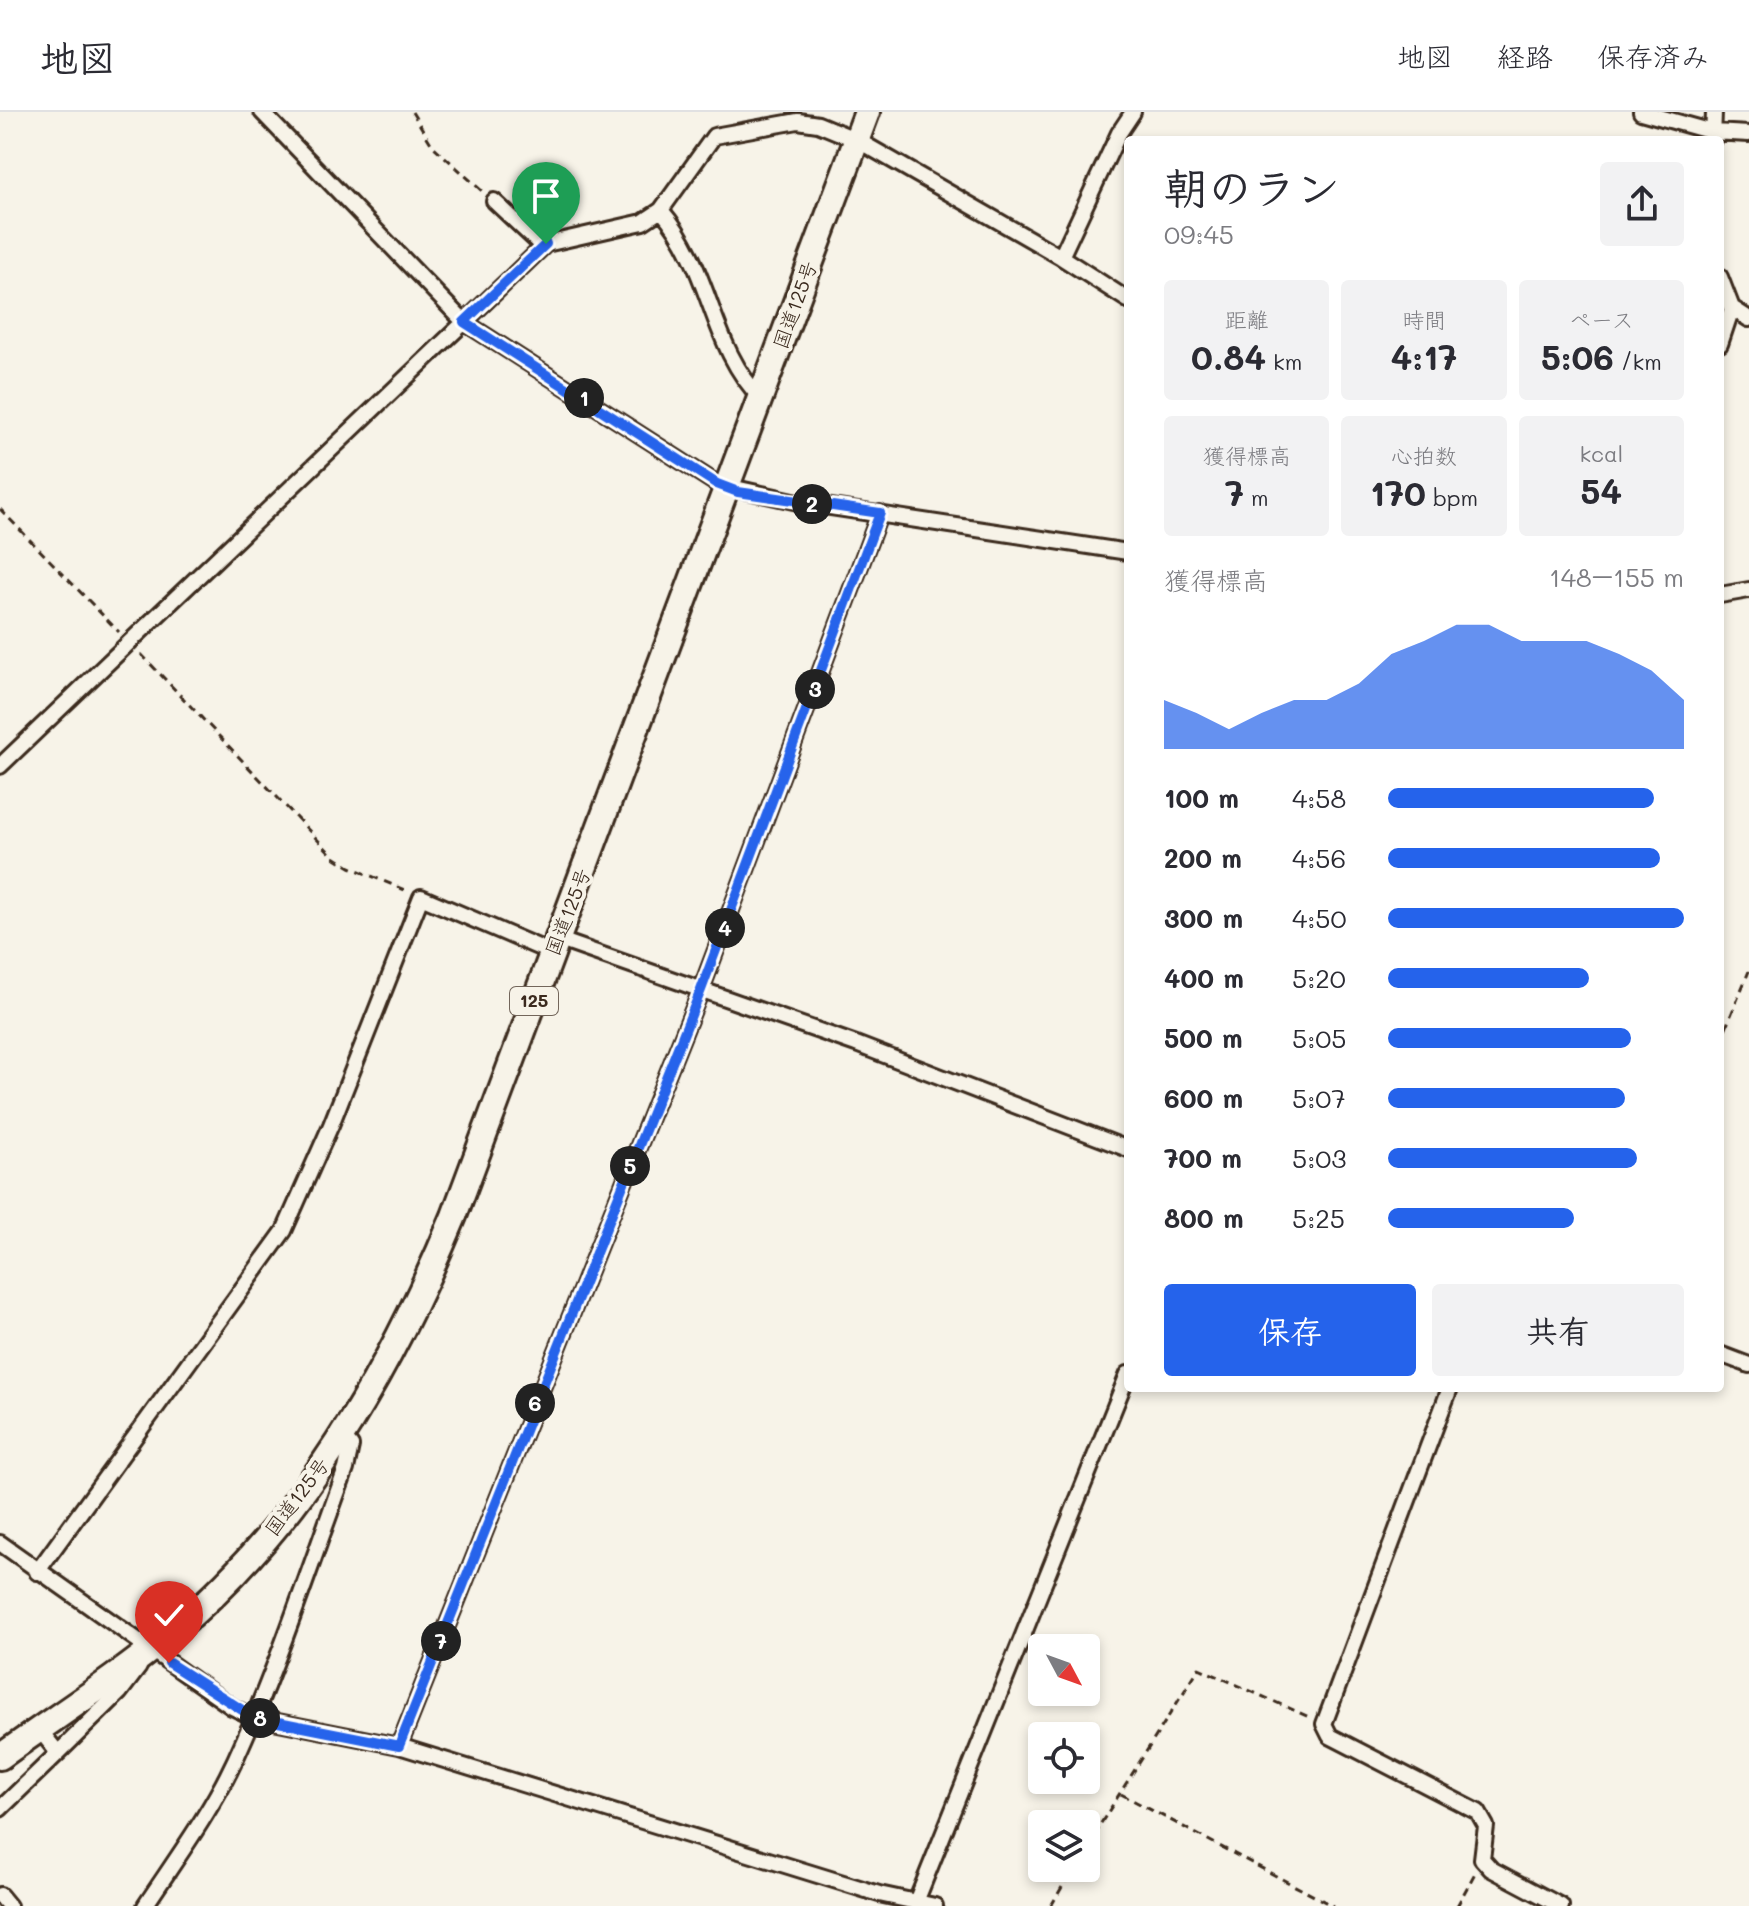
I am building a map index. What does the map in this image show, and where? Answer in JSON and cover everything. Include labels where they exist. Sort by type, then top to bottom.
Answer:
[{"type":"highway","name":"国道125号","points":[[0,1757],[150,1650],[192,1615],[257,1549],[341,1434],[391,1352],[436,1258],[867,112]]},
{"type":"street","points":[[262,112],[464,322],[727,489],[1124,551]]},
{"type":"street","points":[[1061,257],[1133,112]]},
{"type":"street","points":[[1641,112],[1713,136],[1749,134]]},
{"type":"street","points":[[1713,136],[1714,112]]},
{"type":"street","points":[[0,766],[543,247],[643,222],[661,210],[714,136],[798,121],[818,124],[857,140],[1061,257],[1124,297]]},
{"type":"street","points":[[494,201],[543,247]]},
{"type":"street","points":[[661,210],[676,226],[698,266],[735,369],[761,398]]},
{"type":"street","points":[[1724,287],[1732,308],[1749,319]]},
{"type":"street","points":[[1724,332],[1732,308]]},
{"type":"street","points":[[399,1746],[701,990],[880,513]]},
{"type":"street","points":[[1724,594],[1749,590]]},
{"type":"street","points":[[37,1572],[284,1231],[331,1125],[421,897],[555,946],[701,990],[884,1054],[1124,1147]]},
{"type":"street","points":[[1724,1356],[1749,1365]]},
{"type":"street","points":[[916,1902],[1124,1384]]},
{"type":"street","points":[[1448,1392],[1324,1724],[1330,1736],[1478,1812],[1486,1826],[1482,1859],[1491,1869],[1561,1906]]},
{"type":"street","points":[[145,1906],[200,1822],[234,1762],[253,1717],[346,1469],[351,1446],[341,1434]]},
{"type":"street","points":[[0,1543],[232,1707],[253,1717],[399,1746],[876,1900],[935,1906]]},
{"type":"street","points":[[0,1809],[120,1692],[150,1650]]},
{"type":"street","points":[[39,1729],[58,1753]]},
{"type":"street","points":[[0,1895],[9,1906]]},
{"type":"path","points":[[412,112],[432,145],[494,201]]},
{"type":"path","points":[[0,509],[334,857],[350,867],[421,897]]},
{"type":"path","points":[[1724,1032],[1749,971]]},
{"type":"path","points":[[1100,1826],[1199,1668],[1324,1724]]},
{"type":"path","points":[[1121,1794],[1333,1906]]},
{"type":"path","points":[[1457,1906],[1482,1859]]},
{"type":"path","points":[[1051,1906],[1065,1882]]},
{"type":"route","points":[[169,1663],[232,1707],[253,1717],[399,1746],[701,990],[880,513],[727,489],[464,322],[546,244]]}]
